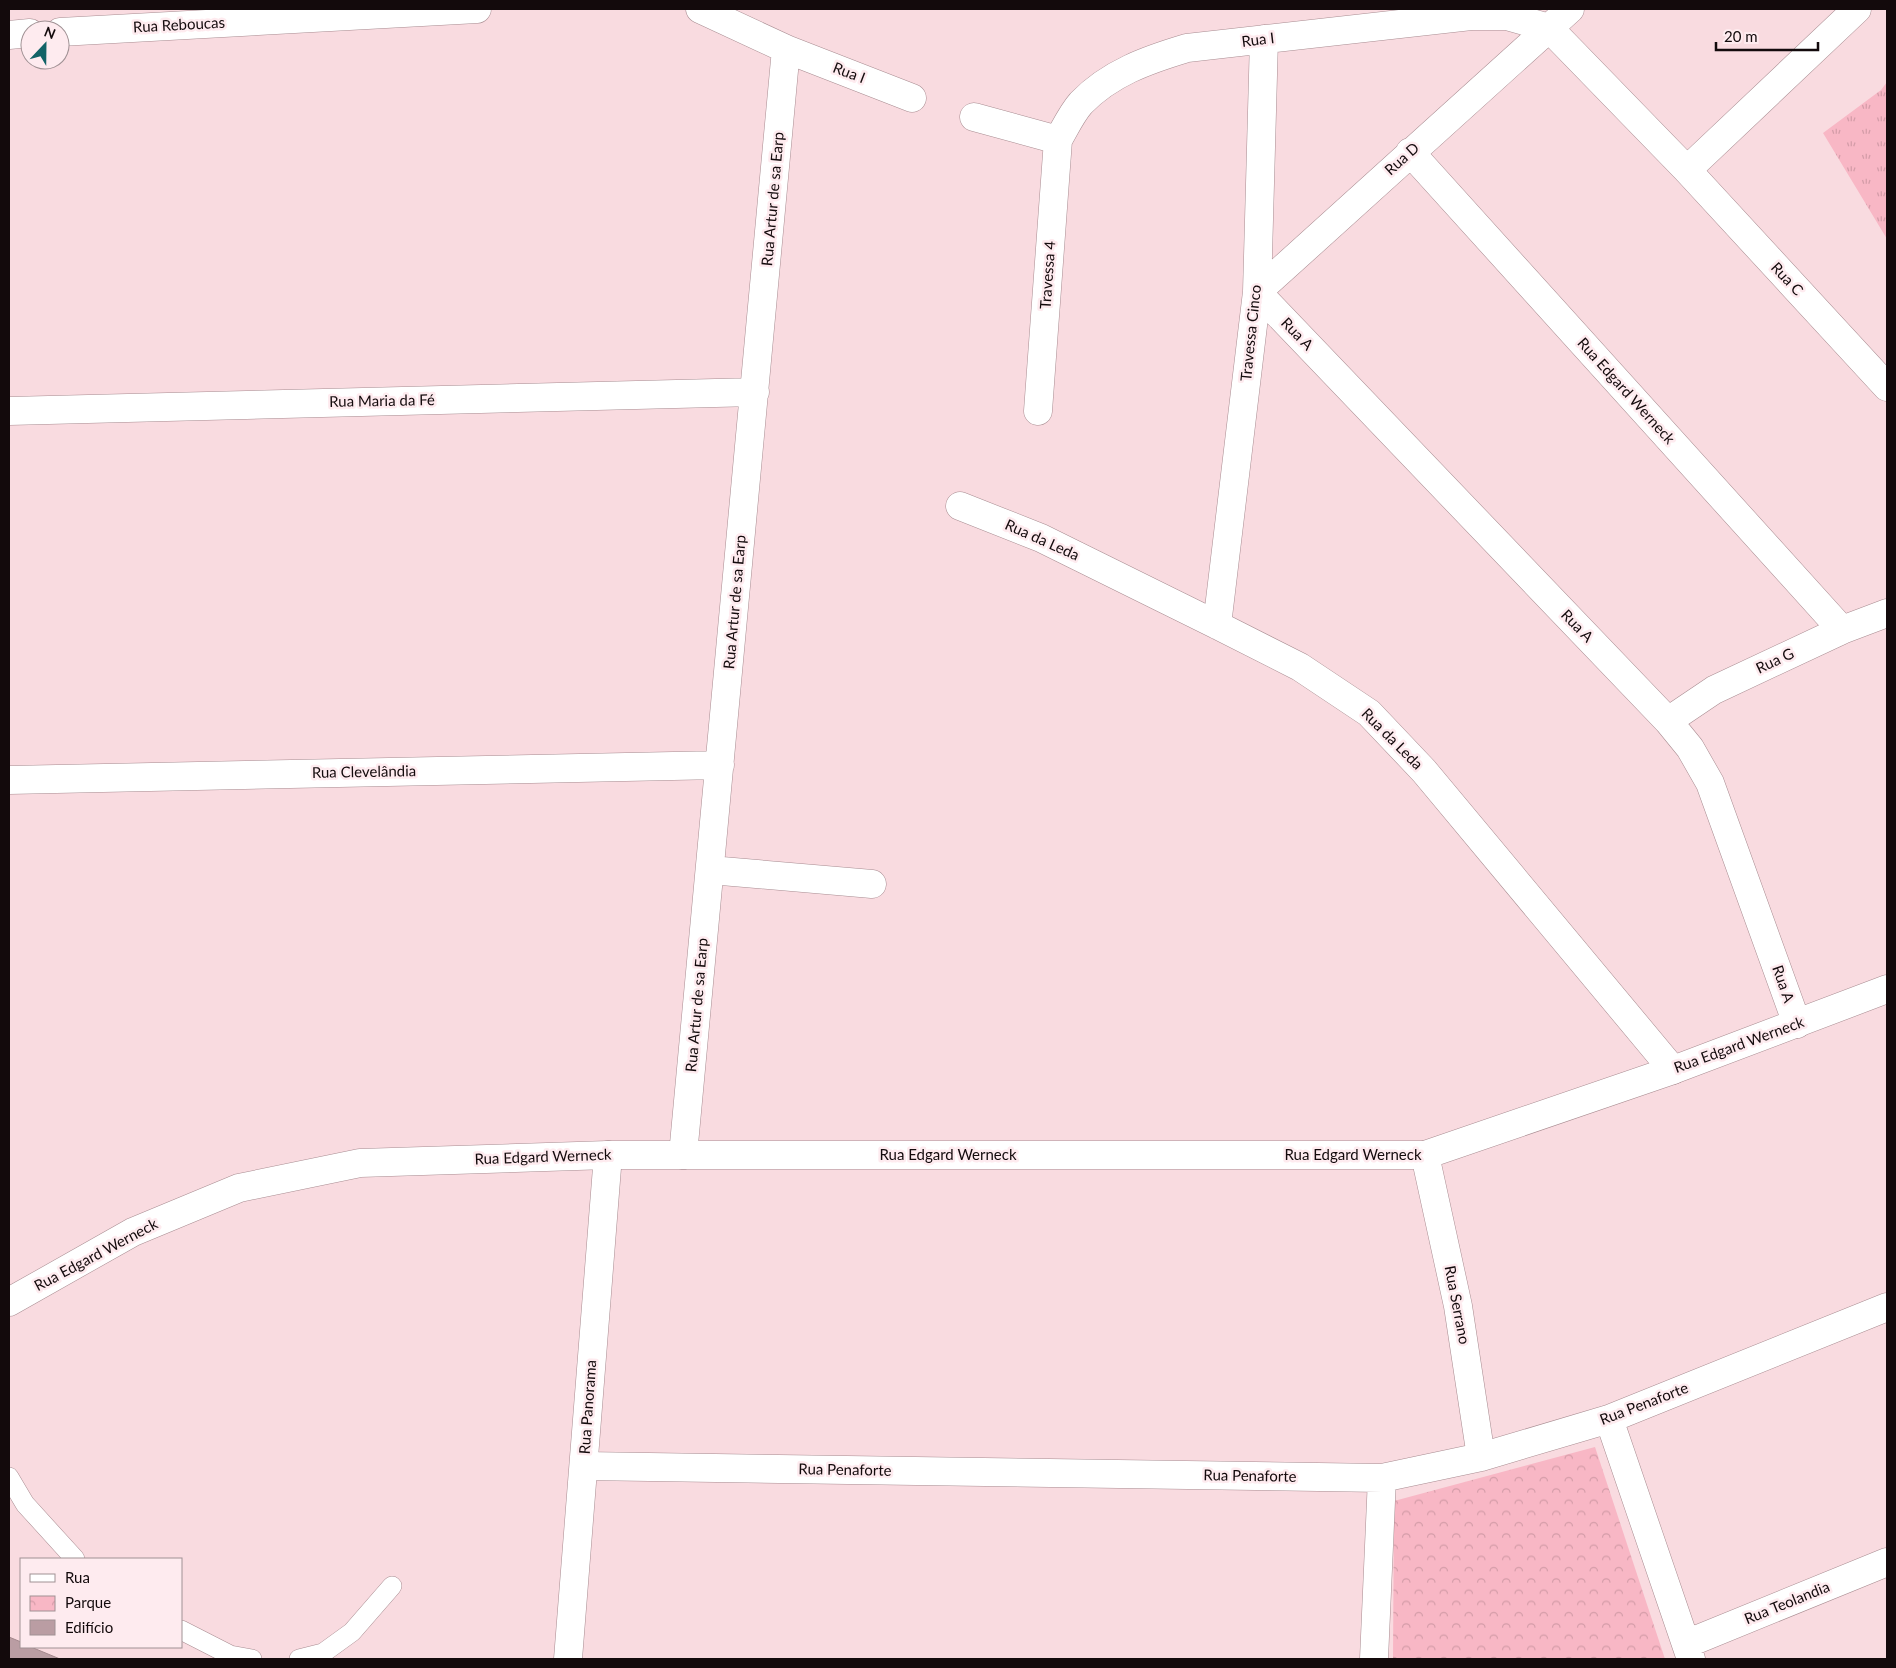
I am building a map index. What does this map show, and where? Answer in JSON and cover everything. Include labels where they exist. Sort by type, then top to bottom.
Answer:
[{"type":"street","name":"Rua Reboucas","points":[[70,31],[477,9]]},
{"type":"street","name":"Rua I","points":[[700,9],[786,49],[912,98]]},
{"type":"street","points":[[1549,28],[1570,9]]},
{"type":"street","points":[[1687,170],[1857,9]]},
{"type":"street","name":"Rua I","points":[[1058,140],[1080,104],[1109,78],[1148,59],[1187,48],[1471,16],[1507,16],[1549,28]]},
{"type":"street","name":"Rua D","points":[[1257,292],[1549,28]]},
{"type":"street","name":"Rua C","points":[[1549,28],[1687,170],[1887,387]]},
{"type":"street","name":"Travessa Cinco","points":[[1217,625],[1257,292],[1264,39]]},
{"type":"street","name":"Rua Artur de sa Earp","points":[[683,1155],[786,49]]},
{"type":"street","points":[[974,117],[1058,140]]},
{"type":"street","name":"Travessa 4","points":[[1038,411],[1058,140]]},
{"type":"street","name":"Rua Edgard Werneck","points":[[1410,152],[1842,630]]},
{"type":"street","name":"Rua A","points":[[1257,292],[1668,721],[1690,748],[1710,783],[1797,1024]]},
{"type":"street","name":"Rua Maria da Fé","points":[[9,411],[755,392]]},
{"type":"street","name":"Rua da Leda","points":[[960,506],[1041,538],[1300,667],[1369,713],[1424,771],[1673,1070]]},
{"type":"street","name":"Rua G","points":[[1668,721],[1714,690],[1842,630],[1887,613]]},
{"type":"street","name":"Rua Clevelândia","points":[[9,780],[720,764]]},
{"type":"street","points":[[710,870],[872,884]]},
{"type":"street","name":"Rua Edgard Werneck","points":[[9,1302],[133,1232],[239,1188],[360,1163],[608,1155],[1425,1155],[1673,1070],[1887,989]]},
{"type":"street","name":"Rua Panorama","points":[[568,1659],[608,1155]]},
{"type":"street","name":"Rua Serrano","points":[[1425,1155],[1458,1306],[1481,1457]]},
{"type":"street","name":"Rua Penaforte","points":[[584,1466],[1382,1478],[1481,1457],[1609,1419],[1887,1307]]},
{"type":"street","points":[[1609,1419],[1689,1652]]},
{"type":"street","points":[[1374,1659],[1382,1478]]},
{"type":"street","name":"Rua Teolandia","points":[[1689,1652],[1887,1562]]},
{"type":"lane","points":[[9,1477],[25,1504],[74,1558]]},
{"type":"lane","points":[[300,1659],[324,1653],[352,1632],[392,1586]]},
{"type":"lane","points":[[182,1631],[230,1655],[252,1659]]},
{"type":"green space","points":[[1887,82],[1887,239],[1823,133],[1881,90]]},
{"type":"green space","points":[[1595,1447],[1665,1659],[1393,1659],[1394,1501]]},
{"type":"building","points":[[9,1637],[20,1642],[20,1648],[33,1648],[60,1659],[9,1659]]}]
